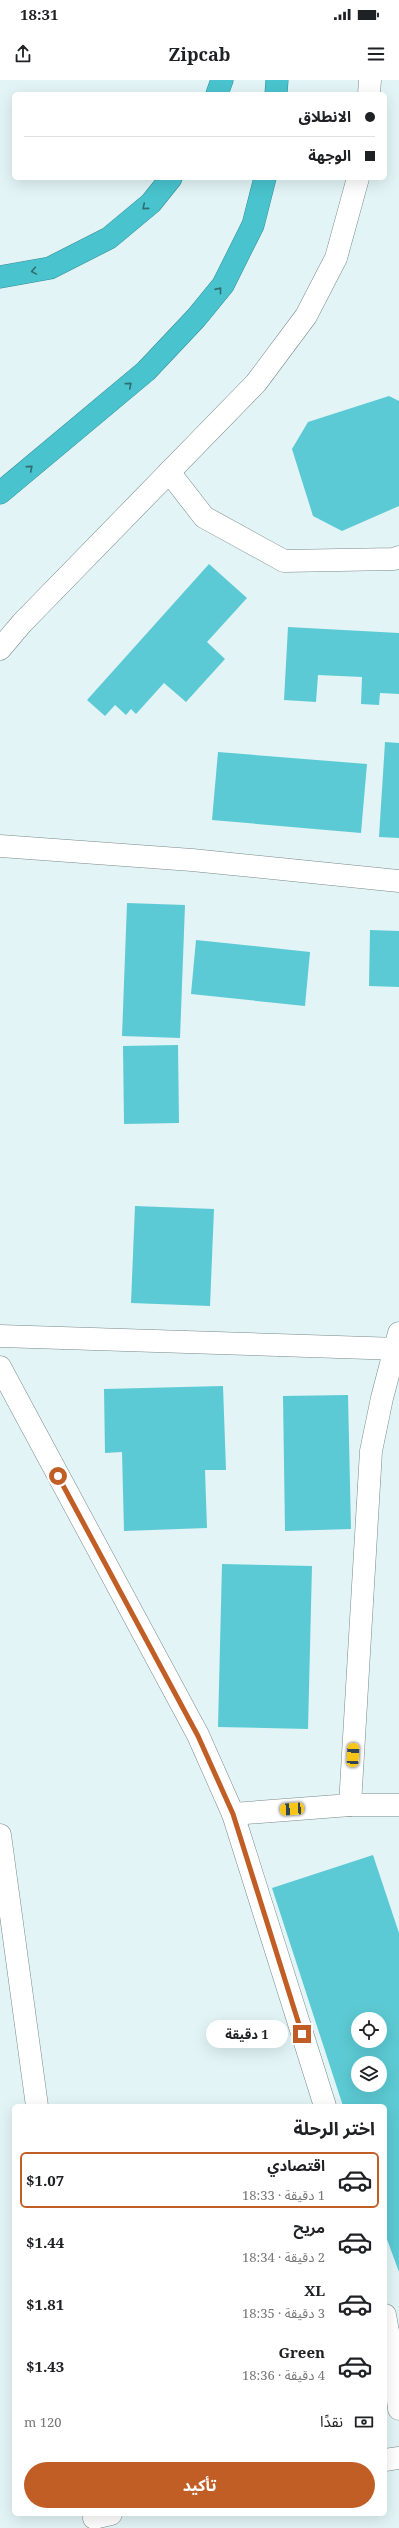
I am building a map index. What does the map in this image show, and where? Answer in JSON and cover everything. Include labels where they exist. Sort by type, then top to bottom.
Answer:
[{"type":"highway","points":[[218,92],[222,80]]},
{"type":"highway","points":[[276,92],[277,80]]},
{"type":"highway","points":[[0,277],[50,268],[109,238],[151,203],[169,180]]},
{"type":"highway","points":[[0,493],[146,371],[196,318],[223,285],[254,225],[265,180]]},
{"type":"street","points":[[369,92],[370,80]]},
{"type":"street","points":[[0,649],[22,623],[256,383],[306,316],[336,258],[357,180]]},
{"type":"street","points":[[169,472],[204,517],[284,561],[394,559],[399,557]]},
{"type":"street","points":[[0,846],[192,860],[399,881]]},
{"type":"street","points":[[0,1336],[397,1344],[371,1451],[350,1804]]},
{"type":"street","points":[[0,1367],[198,1736],[233,1814],[324,2104]]},
{"type":"street","points":[[233,1814],[350,1804],[399,1805]]},
{"type":"street","points":[[0,1835],[37,2104]]},
{"type":"street","points":[[387,2323],[396,2357],[399,2409]]},
{"type":"street","points":[[387,2460],[399,2458]]},
{"type":"building","points":[[389,396],[399,401],[399,506],[342,531],[313,516],[292,449],[308,422]]},
{"type":"building","points":[[209,564],[247,598],[207,642],[225,659],[186,702],[164,683],[136,714],[131,709],[126,715],[115,705],[105,716],[87,700]]},
{"type":"building","points":[[288,627],[399,633],[399,694],[380,693],[379,705],[361,704],[362,677],[318,675],[316,702],[284,700]]},
{"type":"building","points":[[385,742],[399,743],[399,838],[379,837]]},
{"type":"building","points":[[218,752],[367,764],[361,833],[212,820]]},
{"type":"building","points":[[127,903],[185,905],[180,1038],[122,1036]]},
{"type":"building","points":[[370,930],[399,931],[399,987],[369,986]]},
{"type":"building","points":[[196,940],[310,952],[305,1006],[191,994]]},
{"type":"building","points":[[178,1045],[179,1123],[124,1124],[123,1046]]},
{"type":"building","points":[[135,1206],[214,1209],[210,1306],[131,1303]]},
{"type":"building","points":[[223,1386],[226,1470],[205,1470],[207,1528],[124,1531],[122,1452],[105,1453],[104,1389]]},
{"type":"building","points":[[348,1395],[351,1529],[285,1531],[283,1396]]},
{"type":"building","points":[[222,1564],[312,1566],[308,1729],[218,1727]]},
{"type":"building","points":[[373,1855],[399,1933],[399,2272],[387,2239],[387,2104],[342,2104],[272,1888]]},
{"type":"route","points":[[58,1476],[198,1736],[233,1814],[302,2034]]}]
